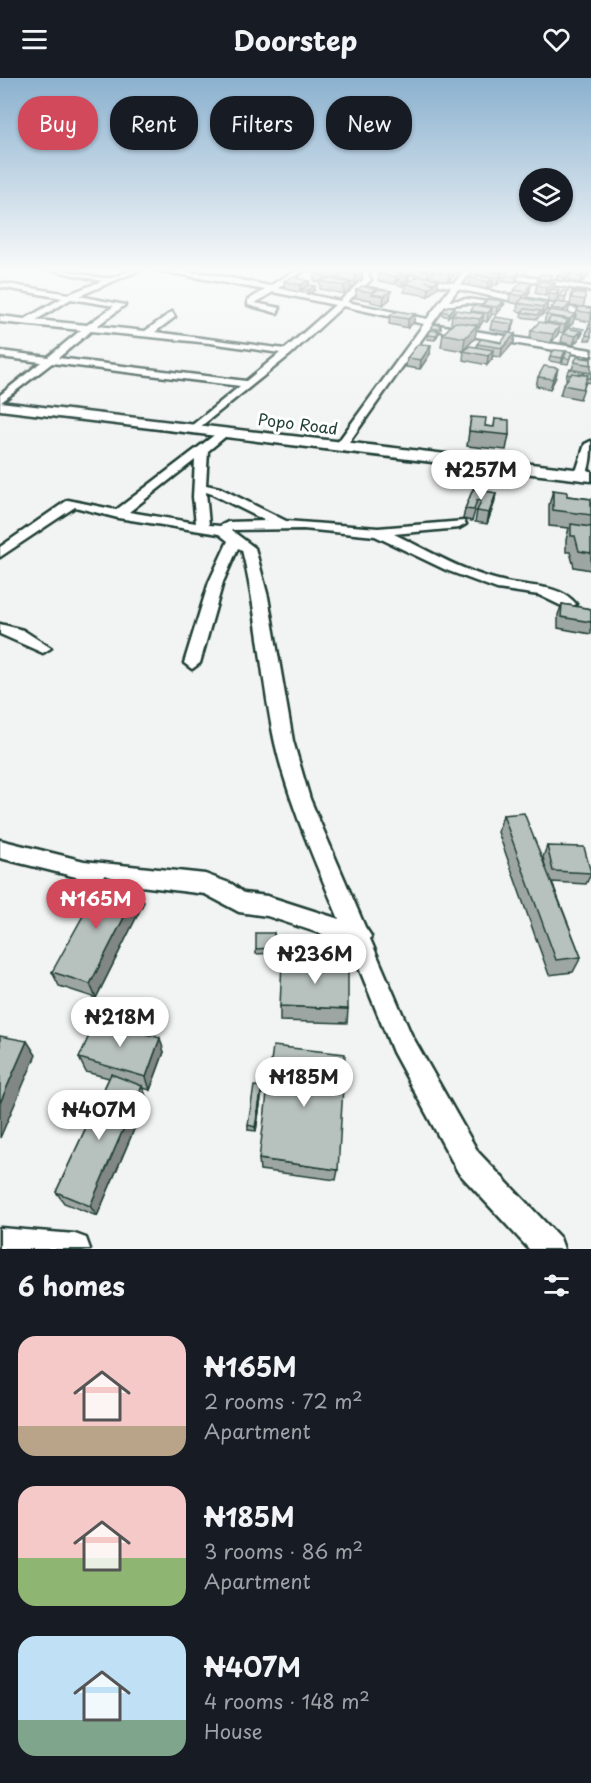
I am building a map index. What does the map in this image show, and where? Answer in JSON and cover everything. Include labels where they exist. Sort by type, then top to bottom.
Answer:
[{"type":"main road","name":"Popo Road","points":[[0,406],[586,475]]},
{"type":"street","points":[[40,324],[210,340],[288,352]]},
{"type":"street","points":[[0,400],[95,324]]},
{"type":"street","points":[[146,334],[160,324]]},
{"type":"street","points":[[195,428],[288,352],[318,324]]},
{"type":"street","points":[[341,447],[376,394],[428,324],[591,353]]},
{"type":"street","points":[[509,338],[525,333]]},
{"type":"street","points":[[0,354],[249,384]]},
{"type":"street","points":[[118,514],[225,432]]},
{"type":"street","points":[[586,475],[591,444]]},
{"type":"street","points":[[192,663],[216,582],[221,532],[199,497],[202,450]]},
{"type":"street","points":[[201,487],[216,491],[283,524]]},
{"type":"street","points":[[0,553],[73,503],[118,514],[221,532],[248,549],[261,597],[284,741],[300,800],[360,936],[402,1043],[468,1162],[549,1249]]},
{"type":"street","points":[[221,532],[228,526],[283,524],[378,532],[459,524]]},
{"type":"street","points":[[378,532],[451,567],[502,586],[542,591],[568,604]]},
{"type":"street","points":[[0,629],[17,634],[43,648]]},
{"type":"street","points":[[0,849],[84,870],[205,884],[224,891],[239,902],[267,906],[360,936]]},
{"type":"street","points":[[0,1243],[75,1249]]},
{"type":"building","points":[[434,324],[441,325],[438,329],[431,328]]},
{"type":"building","points":[[453,324],[477,325],[465,338],[443,334]]},
{"type":"building","points":[[538,324],[560,326],[553,334],[531,331]]},
{"type":"building","points":[[573,327],[584,329],[580,334],[581,331],[571,329]]},
{"type":"building","points":[[568,328],[581,331],[576,336],[563,334]]},
{"type":"building","points":[[589,328],[591,329],[591,336],[586,335]]},
{"type":"building","points":[[431,330],[439,331],[436,336],[428,335]]},
{"type":"building","points":[[508,333],[515,334],[502,348],[477,344],[481,339],[501,343]]},
{"type":"building","points":[[418,344],[431,345],[421,360],[407,358]]},
{"type":"building","points":[[470,346],[493,350],[488,356],[464,351]]},
{"type":"building","points":[[554,350],[565,351],[562,358],[550,356]]},
{"type":"building","points":[[567,351],[572,352],[569,359],[564,358]]},
{"type":"building","points":[[577,357],[591,359],[591,365],[574,362]]},
{"type":"building","points":[[544,366],[558,368],[553,379],[538,377]]},
{"type":"building","points":[[570,369],[584,372],[582,375],[567,374]]},
{"type":"building","points":[[585,372],[591,373],[591,378],[584,375]]},
{"type":"building","points":[[572,373],[588,375],[583,389],[563,385]]},
{"type":"building","points":[[471,417],[486,418],[485,426],[494,427],[495,419],[509,420],[509,435],[469,431]]},
{"type":"building","points":[[473,489],[496,493],[489,513],[477,511],[481,501],[477,500],[474,510],[465,509]]},
{"type":"building","points":[[553,490],[567,492],[567,496],[591,499],[591,515],[553,510]]},
{"type":"building","points":[[571,524],[591,527],[591,553],[579,551],[575,536],[571,536]]},
{"type":"building","points":[[562,604],[591,609],[591,622],[561,617]]},
{"type":"building","points":[[524,813],[581,957],[556,960],[503,815]]},
{"type":"building","points":[[547,846],[584,847],[591,873],[553,871]]},
{"type":"building","points":[[105,876],[140,886],[90,984],[52,972]]},
{"type":"building","points":[[256,933],[274,933],[274,948],[256,949]]},
{"type":"building","points":[[282,961],[348,963],[348,1009],[280,1006]]},
{"type":"building","points":[[96,1020],[160,1038],[146,1077],[79,1058]]},
{"type":"building","points":[[0,1036],[27,1041],[0,1103]]},
{"type":"building","points":[[273,1046],[345,1054],[338,1170],[259,1159]]},
{"type":"building","points":[[111,1074],[142,1086],[90,1206],[56,1192]]},
{"type":"building","points":[[254,1086],[262,1087],[255,1127],[248,1125]]}]
